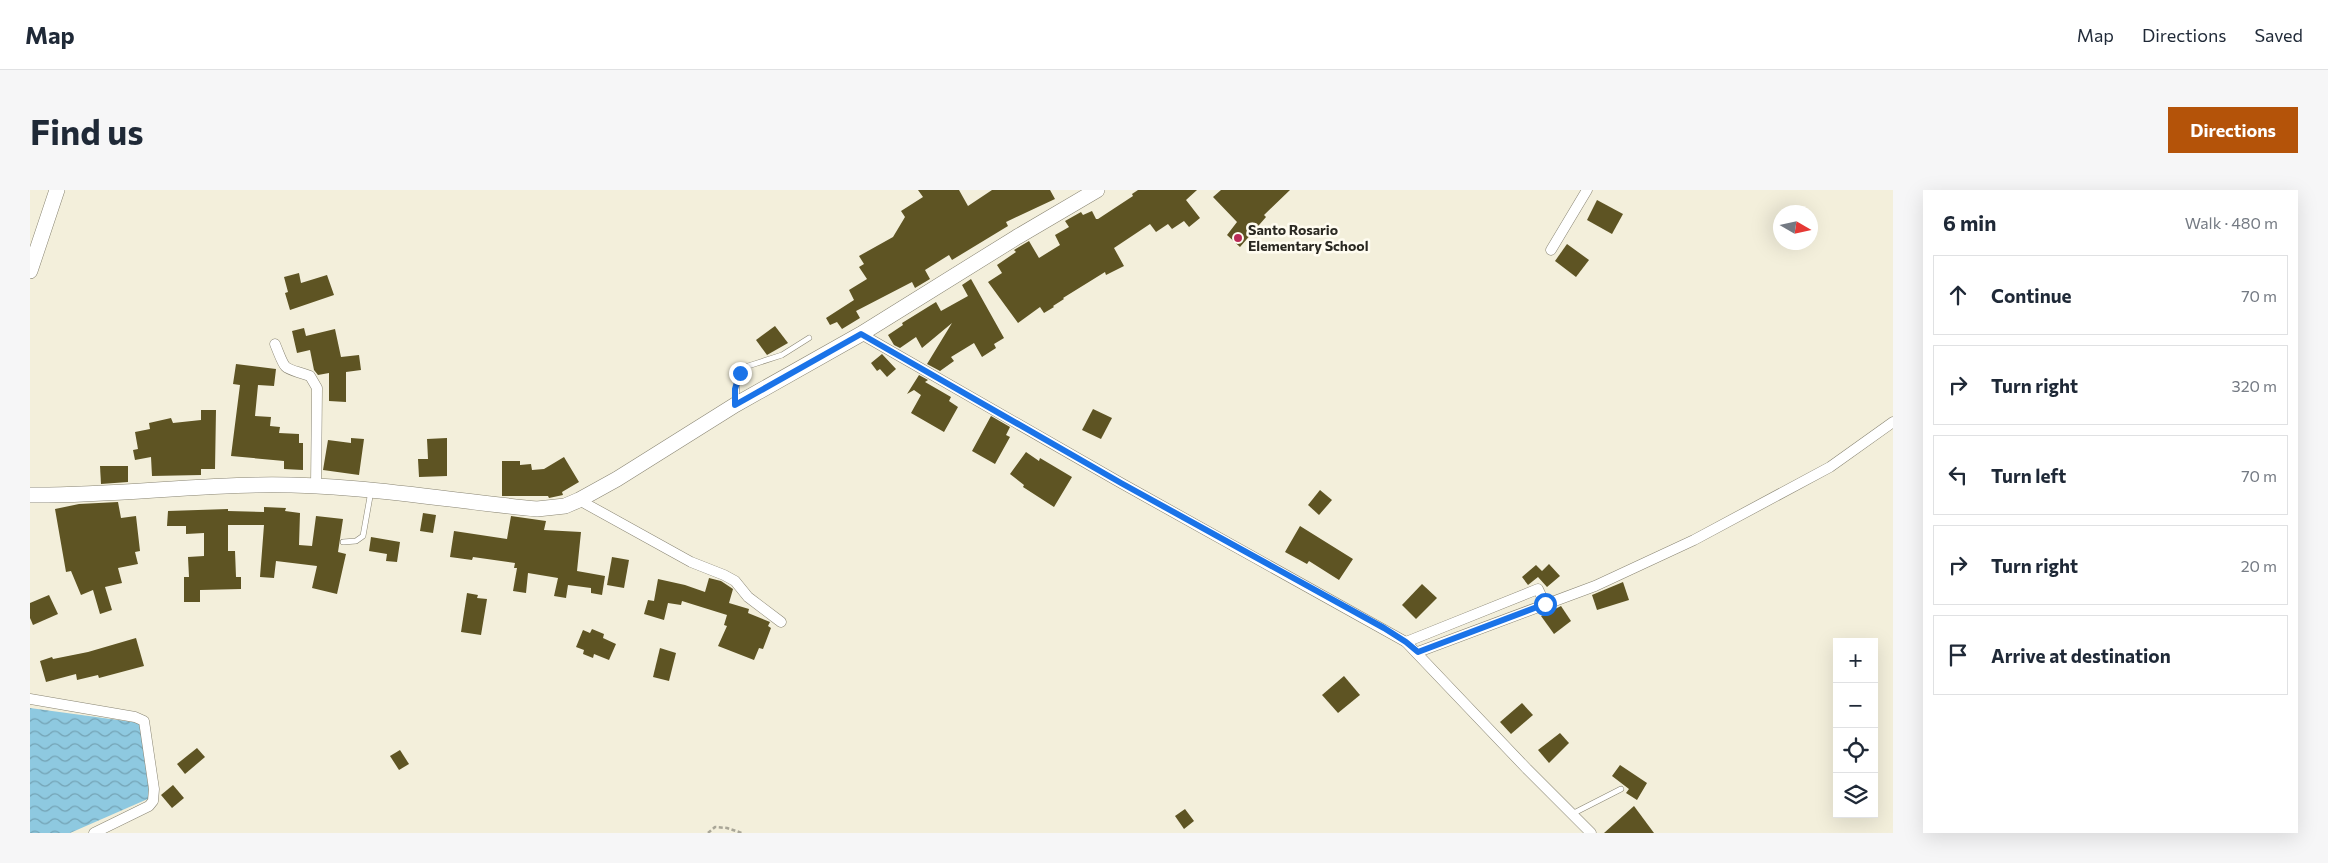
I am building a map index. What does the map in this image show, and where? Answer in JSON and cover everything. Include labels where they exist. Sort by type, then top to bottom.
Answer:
[{"type":"street","points":[[30,271],[57,190]]},
{"type":"street","points":[[30,495],[82,496],[256,484],[371,490],[537,509],[565,506],[617,479],[735,405],[861,334],[1008,242],[1097,190]]},
{"type":"street","points":[[1551,250],[1587,190]]},
{"type":"street","points":[[861,334],[1406,642],[1418,652],[1527,769],[1591,833]]},
{"type":"street","points":[[275,344],[284,367],[288,371],[310,376],[317,388],[316,486]]},
{"type":"street","points":[[1418,652],[1596,586],[1694,540],[1830,467],[1893,422]]},
{"type":"street","points":[[579,500],[691,562],[735,581],[748,597],[781,622]]},
{"type":"street","points":[[1406,642],[1538,588],[1545,604]]},
{"type":"street","points":[[30,699],[144,721],[154,789],[153,801],[149,806],[94,833]]},
{"type":"lane","points":[[735,405],[737,381],[745,367],[782,355],[809,338]]},
{"type":"lane","points":[[343,542],[356,541],[363,536],[371,490]]},
{"type":"lane","points":[[1572,814],[1621,789]]},
{"type":"path","points":[[708,833],[715,827],[727,828],[742,833]]},
{"type":"water","points":[[30,708],[140,723],[150,798],[70,833],[30,833]]},
{"type":"building","points":[[918,190],[959,190],[968,206],[992,190],[1050,190],[1055,199],[1006,222],[1008,226],[952,260],[949,255],[925,270],[930,279],[915,288],[912,282],[856,311],[860,318],[842,329],[837,322],[830,325],[826,318],[854,300],[849,290],[867,279],[859,267],[864,264],[859,256],[893,237],[905,217],[901,211],[923,197]]},
{"type":"building","points":[[1138,190],[1197,190],[1186,200],[1200,218],[1189,227],[1184,221],[1172,229],[1168,224],[1156,232],[1150,224],[1114,248],[1124,266],[1106,275],[1105,272],[1063,298],[1044,313],[1040,307],[1018,323],[988,282],[1002,273],[997,265],[1016,252],[1014,250],[1029,241],[1039,258],[1060,245],[1055,235],[1069,227],[1065,221],[1081,212],[1083,215],[1092,211],[1096,219],[1098,219],[1133,196],[1132,194]]},
{"type":"building","points":[[1221,190],[1290,190],[1264,215],[1266,217],[1240,247],[1227,235],[1237,222],[1213,197]]},
{"type":"building","points":[[1597,200],[1623,214],[1612,234],[1587,220]]},
{"type":"building","points":[[1567,244],[1589,260],[1576,277],[1555,261]]},
{"type":"building","points":[[299,273],[301,283],[327,275],[334,295],[290,310],[285,293],[288,292],[284,277]]},
{"type":"building","points":[[971,279],[1004,338],[994,344],[996,348],[982,357],[974,343],[951,357],[954,361],[940,371],[927,364],[952,323],[922,348],[916,337],[900,348],[894,345],[888,335],[903,325],[902,323],[936,302],[941,311],[968,296],[962,285]]},
{"type":"building","points":[[775,326],[788,343],[767,355],[756,340]]},
{"type":"building","points":[[304,328],[306,336],[335,329],[341,357],[359,355],[361,370],[346,372],[346,402],[329,401],[329,373],[318,375],[314,370],[310,350],[297,353],[292,331]]},
{"type":"building","points":[[882,354],[896,369],[887,377],[880,369],[877,371],[871,363]]},
{"type":"building","points":[[236,364],[276,369],[274,386],[258,385],[255,416],[271,417],[270,426],[280,427],[279,433],[299,434],[299,443],[303,443],[303,470],[284,469],[284,461],[231,456],[240,385],[233,384]]},
{"type":"building","points":[[919,375],[928,380],[925,382],[951,397],[949,401],[958,407],[944,432],[911,413],[921,395],[914,390],[907,394]]},
{"type":"building","points":[[1093,409],[1112,418],[1101,439],[1082,430]]},
{"type":"building","points":[[201,410],[216,410],[215,469],[201,469],[201,475],[152,476],[151,457],[135,460],[133,450],[138,449],[135,432],[150,429],[149,423],[171,418],[173,423],[201,420]]},
{"type":"building","points":[[991,416],[1010,427],[1006,435],[1010,437],[995,464],[972,451]]},
{"type":"building","points":[[351,438],[364,439],[359,475],[323,470],[328,440],[351,443]]},
{"type":"building","points":[[447,438],[447,476],[419,477],[418,459],[428,459],[427,439]]},
{"type":"building","points":[[1026,452],[1039,461],[1040,458],[1072,477],[1054,507],[1023,487],[1024,485],[1010,474]]},
{"type":"building","points":[[564,457],[579,482],[562,492],[563,495],[549,498],[548,496],[502,496],[502,461],[520,461],[520,465],[531,464],[532,470],[544,469]]},
{"type":"building","points":[[100,466],[128,466],[128,482],[101,484]]},
{"type":"building","points":[[1320,490],[1332,500],[1319,515],[1308,505]]},
{"type":"building","points":[[118,502],[121,518],[136,516],[140,551],[135,552],[138,564],[118,568],[122,583],[105,587],[112,610],[100,614],[93,590],[81,595],[71,571],[66,572],[55,509],[79,504]]},
{"type":"building","points":[[264,507],[286,508],[285,511],[300,513],[299,545],[312,546],[316,516],[343,519],[338,552],[346,554],[337,594],[312,588],[317,566],[276,561],[274,578],[260,577],[264,525],[228,525],[228,551],[235,551],[236,577],[241,577],[241,589],[200,590],[200,602],[184,602],[184,577],[189,577],[188,557],[204,556],[204,533],[186,534],[186,526],[167,526],[168,511],[228,509],[228,511],[264,512]]},
{"type":"building","points":[[423,513],[436,515],[433,533],[420,531]]},
{"type":"building","points":[[511,516],[546,521],[544,530],[581,532],[577,571],[605,576],[602,595],[591,593],[591,588],[568,585],[566,598],[554,596],[558,578],[528,573],[526,593],[513,591],[517,568],[514,568],[515,563],[473,557],[472,560],[450,557],[454,531],[507,539]]},
{"type":"building","points":[[1300,526],[1353,559],[1339,580],[1309,561],[1307,564],[1285,552]]},
{"type":"building","points":[[371,537],[400,542],[397,562],[386,561],[387,554],[369,551]]},
{"type":"building","points":[[612,557],[629,560],[624,588],[607,585]]},
{"type":"building","points":[[1549,564],[1560,576],[1547,587],[1538,577],[1528,585],[1522,577],[1536,565],[1542,571]]},
{"type":"building","points":[[709,578],[721,581],[733,589],[729,603],[749,609],[748,613],[770,622],[768,626],[771,628],[763,649],[759,648],[754,660],[718,646],[727,626],[724,625],[727,615],[682,601],[681,605],[668,603],[664,620],[644,614],[648,600],[654,601],[658,579],[705,592]]},
{"type":"building","points":[[1623,582],[1629,600],[1597,610],[1592,595]]},
{"type":"building","points":[[1422,584],[1437,598],[1416,619],[1402,605]]},
{"type":"building","points":[[467,593],[478,595],[477,598],[487,599],[481,635],[461,632]]},
{"type":"building","points":[[49,595],[58,614],[33,625],[30,618],[30,603]]},
{"type":"building","points":[[1561,606],[1571,621],[1554,634],[1541,616]]},
{"type":"building","points":[[592,629],[604,634],[603,638],[616,644],[609,660],[594,654],[593,658],[583,654],[584,650],[576,647],[583,630],[590,633]]},
{"type":"building","points":[[136,638],[144,666],[99,678],[98,675],[77,680],[76,674],[46,682],[40,661],[52,657],[53,659],[88,652]]},
{"type":"building","points":[[660,648],[676,653],[669,681],[653,677]]},
{"type":"building","points":[[1344,676],[1360,695],[1338,713],[1322,695]]},
{"type":"building","points":[[1522,703],[1533,715],[1511,734],[1500,722]]},
{"type":"building","points":[[1560,733],[1569,743],[1549,763],[1538,750]]},
{"type":"building","points":[[197,748],[205,757],[185,774],[177,764]]},
{"type":"building","points":[[400,750],[409,764],[399,770],[390,756]]},
{"type":"building","points":[[1620,765],[1647,783],[1637,800],[1626,793],[1629,789],[1612,776]]},
{"type":"building","points":[[173,785],[184,798],[172,808],[161,795]]},
{"type":"building","points":[[1634,806],[1654,833],[1604,833]]},
{"type":"building","points":[[1185,809],[1194,821],[1184,829],[1175,816]]},
{"type":"place","name":"Santo Rosario Elementary School","points":[[1238,238]]},
{"type":"route","points":[[740,373],[735,389],[735,405],[861,334],[1121,483],[1384,628],[1418,652],[1545,604]]}]
